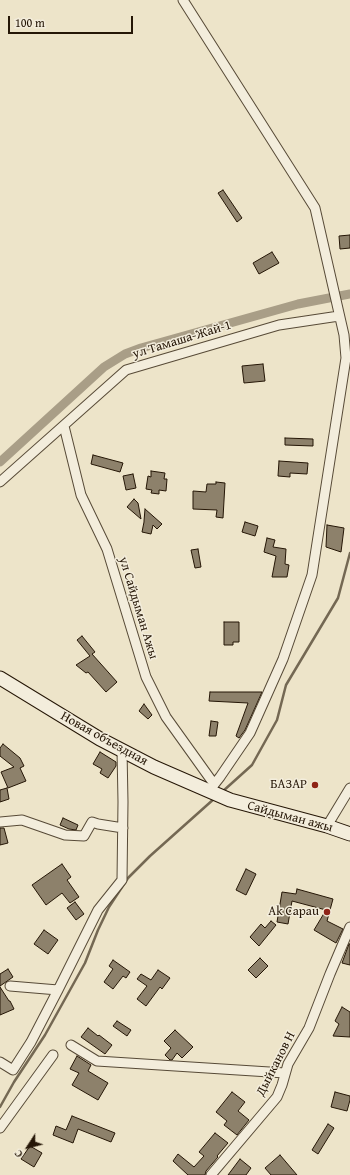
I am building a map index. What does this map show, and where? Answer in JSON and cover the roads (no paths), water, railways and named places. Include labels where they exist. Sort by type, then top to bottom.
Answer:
[{"type":"main road","name":"Новая объездная","points":[[0,678],[100,739],[154,767],[212,789],[230,800]]},
{"type":"main road","name":"Сайдыман ажы","points":[[230,800],[327,826],[350,834]]},
{"type":"street","points":[[183,0],[315,208],[344,335],[346,358],[312,575],[283,659],[250,733],[212,789]]},
{"type":"street","name":"ул Тамаша-Жай-1","points":[[0,482],[126,370],[279,324],[339,315]]},
{"type":"street","name":"ул Сайдыман Ажы","points":[[64,426],[81,495],[107,549],[146,677],[166,717],[212,789]]},
{"type":"street","points":[[0,1062],[13,1070],[31,1042],[98,910],[122,880],[122,750]]},
{"type":"street","points":[[327,826],[350,788]]},
{"type":"street","points":[[0,822],[22,820],[65,835],[84,836],[92,822],[123,828]]},
{"type":"street","name":"Дыйканов Н","points":[[211,1175],[277,1097],[288,1064],[309,1028],[350,927]]},
{"type":"street","points":[[10,986],[58,990]]},
{"type":"street","points":[[71,1045],[97,1061],[285,1073]]},
{"type":"street","points":[[0,1128],[53,1055]]},
{"type":"waterway","points":[[0,462],[104,367],[125,354],[141,348],[298,304],[350,294]]},
{"type":"waterway","points":[[222,792],[252,765],[277,720],[286,685],[338,598],[350,553]]},
{"type":"waterway","points":[[0,1107],[14,1082],[45,1035],[85,963],[109,907],[128,878],[150,856],[215,798]]},
{"type":"place","name":"БАЗАР","points":[[315,785]]},
{"type":"place","name":"Ak Capau","points":[[327,912]]}]
